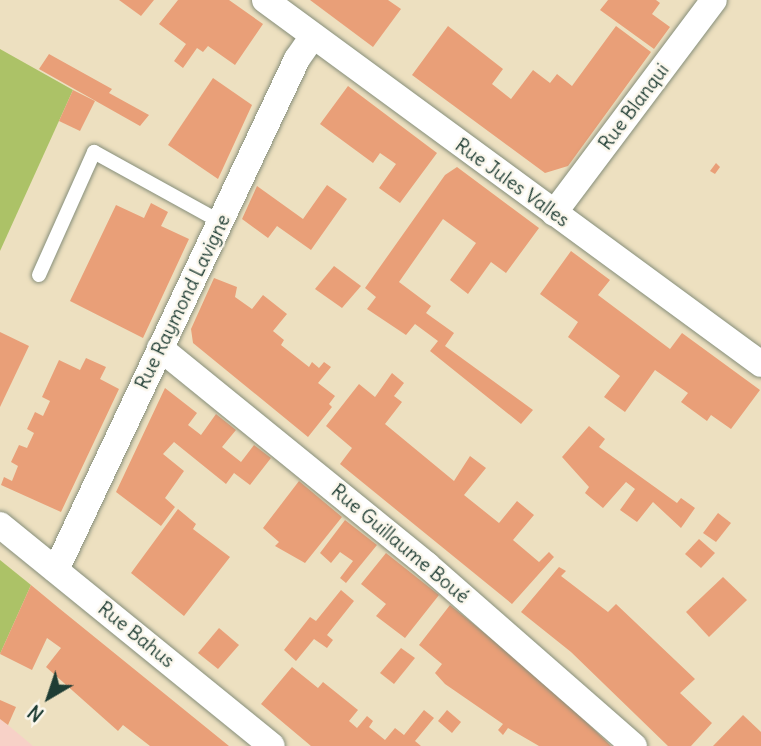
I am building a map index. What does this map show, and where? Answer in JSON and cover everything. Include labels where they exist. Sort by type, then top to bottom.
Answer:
[{"type":"street","name":"Rue Jules Valles","points":[[265,0],[761,364]]},
{"type":"street","name":"Rue Blanqui","points":[[554,213],[714,0]]},
{"type":"street","name":"Rue Raymond Lavigne","points":[[56,570],[297,59],[313,36]]},
{"type":"street","name":"Rue Guillaume Boué","points":[[160,348],[427,565],[634,746]]},
{"type":"street","name":"Rue Bahus","points":[[0,525],[272,746]]},
{"type":"lane","points":[[39,275],[94,152],[221,222]]},
{"type":"shaded area","points":[[0,719],[8,725],[33,746],[0,746]]},
{"type":"green space","points":[[0,49],[73,90],[0,251]]},
{"type":"green space","points":[[0,560],[31,585],[0,654]]},
{"type":"building","points":[[119,0],[154,0],[141,16]]},
{"type":"building","points":[[178,0],[229,0],[263,24],[235,65],[208,46],[203,52],[197,48],[183,68],[174,61],[186,44],[159,24]]},
{"type":"building","points":[[310,0],[388,0],[401,9],[373,47]]},
{"type":"building","points":[[608,0],[656,0],[660,3],[652,14],[670,27],[654,49],[600,10]]},
{"type":"building","points":[[448,26],[503,69],[492,84],[511,99],[533,70],[550,83],[557,74],[572,86],[616,26],[651,52],[568,166],[545,173],[412,75]]},
{"type":"building","points":[[49,54],[112,89],[109,93],[149,115],[140,126],[39,69]]},
{"type":"building","points":[[213,78],[252,105],[218,179],[168,145]]},
{"type":"building","points":[[348,86],[437,153],[400,203],[379,188],[396,164],[380,153],[373,163],[320,124]]},
{"type":"building","points":[[73,90],[95,101],[80,131],[59,121]]},
{"type":"building","points":[[716,163],[720,167],[715,174],[710,171]]},
{"type":"building","points":[[457,167],[539,228],[506,273],[491,262],[468,294],[450,280],[476,243],[443,219],[399,282],[431,306],[426,313],[454,333],[445,346],[533,410],[521,424],[430,351],[438,341],[415,324],[406,335],[367,309],[376,297],[365,288],[445,175]]},
{"type":"building","points":[[327,185],[347,199],[311,250],[277,226],[268,238],[242,219],[257,186],[303,219]]},
{"type":"building","points":[[151,203],[168,212],[161,226],[189,239],[143,338],[70,301],[116,205],[144,218]]},
{"type":"building","points":[[571,251],[610,280],[598,295],[670,349],[682,333],[760,390],[731,429],[711,415],[707,421],[681,402],[688,393],[655,370],[625,412],[604,397],[620,376],[568,337],[578,322],[540,294]]},
{"type":"building","points":[[334,266],[361,286],[342,308],[315,289]]},
{"type":"building","points":[[214,278],[237,287],[235,297],[252,309],[263,295],[287,314],[273,331],[284,340],[281,345],[309,367],[312,362],[319,368],[324,362],[331,367],[318,383],[335,396],[329,404],[332,407],[308,437],[193,343],[191,329]]},
{"type":"building","points":[[0,332],[29,346],[0,407]]},
{"type":"building","points":[[86,358],[106,367],[100,379],[119,389],[61,512],[1,485],[4,477],[12,481],[18,466],[11,462],[19,445],[27,448],[34,433],[27,429],[35,412],[43,416],[50,401],[42,397],[59,360],[80,370]]},
{"type":"building","points":[[392,373],[404,383],[394,396],[402,402],[385,424],[454,481],[470,456],[486,468],[464,495],[499,523],[517,501],[534,515],[513,540],[539,562],[549,552],[554,557],[512,604],[340,464],[352,448],[326,426],[359,384],[375,397]]},
{"type":"building","points":[[165,388],[197,413],[188,425],[201,435],[216,414],[236,430],[222,447],[241,462],[254,445],[271,458],[250,485],[234,473],[226,484],[174,442],[163,454],[184,471],[165,498],[175,507],[161,526],[116,492]]},
{"type":"building","points":[[589,426],[605,439],[599,447],[677,503],[681,498],[695,508],[681,528],[653,502],[637,522],[620,510],[635,489],[626,482],[603,508],[585,493],[589,487],[562,457]]},
{"type":"building","points":[[299,481],[342,517],[305,563],[275,546],[279,542],[263,528]]},
{"type":"building","points":[[178,509],[196,524],[193,529],[230,557],[184,616],[131,573]]},
{"type":"building","points":[[718,513],[731,523],[716,542],[703,533]]},
{"type":"building","points":[[345,520],[377,545],[346,583],[340,578],[353,561],[340,552],[331,563],[320,553]]},
{"type":"building","points":[[699,539],[715,553],[701,568],[685,554]]},
{"type":"building","points":[[386,553],[439,595],[405,638],[376,616],[386,604],[361,584]]},
{"type":"building","points":[[559,567],[566,571],[561,576],[608,612],[616,604],[695,679],[680,693],[712,723],[691,746],[668,746],[571,652],[521,612]]},
{"type":"building","points":[[723,577],[747,600],[709,637],[686,612]]},
{"type":"building","points":[[31,585],[229,746],[150,746],[123,725],[118,731],[46,667],[61,648],[47,638],[32,670],[0,654]]},
{"type":"building","points":[[341,590],[354,601],[327,635],[333,640],[327,648],[314,639],[296,661],[284,650],[310,617],[316,621]]},
{"type":"building","points":[[450,605],[545,682],[611,746],[539,746],[508,728],[503,735],[498,730],[503,724],[445,684],[435,673],[442,664],[419,645]]},
{"type":"building","points":[[219,628],[239,645],[218,669],[198,653]]},
{"type":"building","points":[[401,648],[415,658],[394,684],[380,673]]},
{"type":"building","points":[[292,667],[318,688],[323,682],[358,710],[349,721],[357,728],[367,716],[373,721],[369,727],[385,740],[395,728],[404,735],[424,710],[434,718],[415,741],[421,746],[311,746],[261,704]]},
{"type":"building","points":[[0,700],[16,707],[8,725],[0,719]]},
{"type":"building","points":[[447,710],[461,722],[452,733],[438,721]]},
{"type":"building","points":[[743,715],[761,732],[761,746],[713,746]]}]
